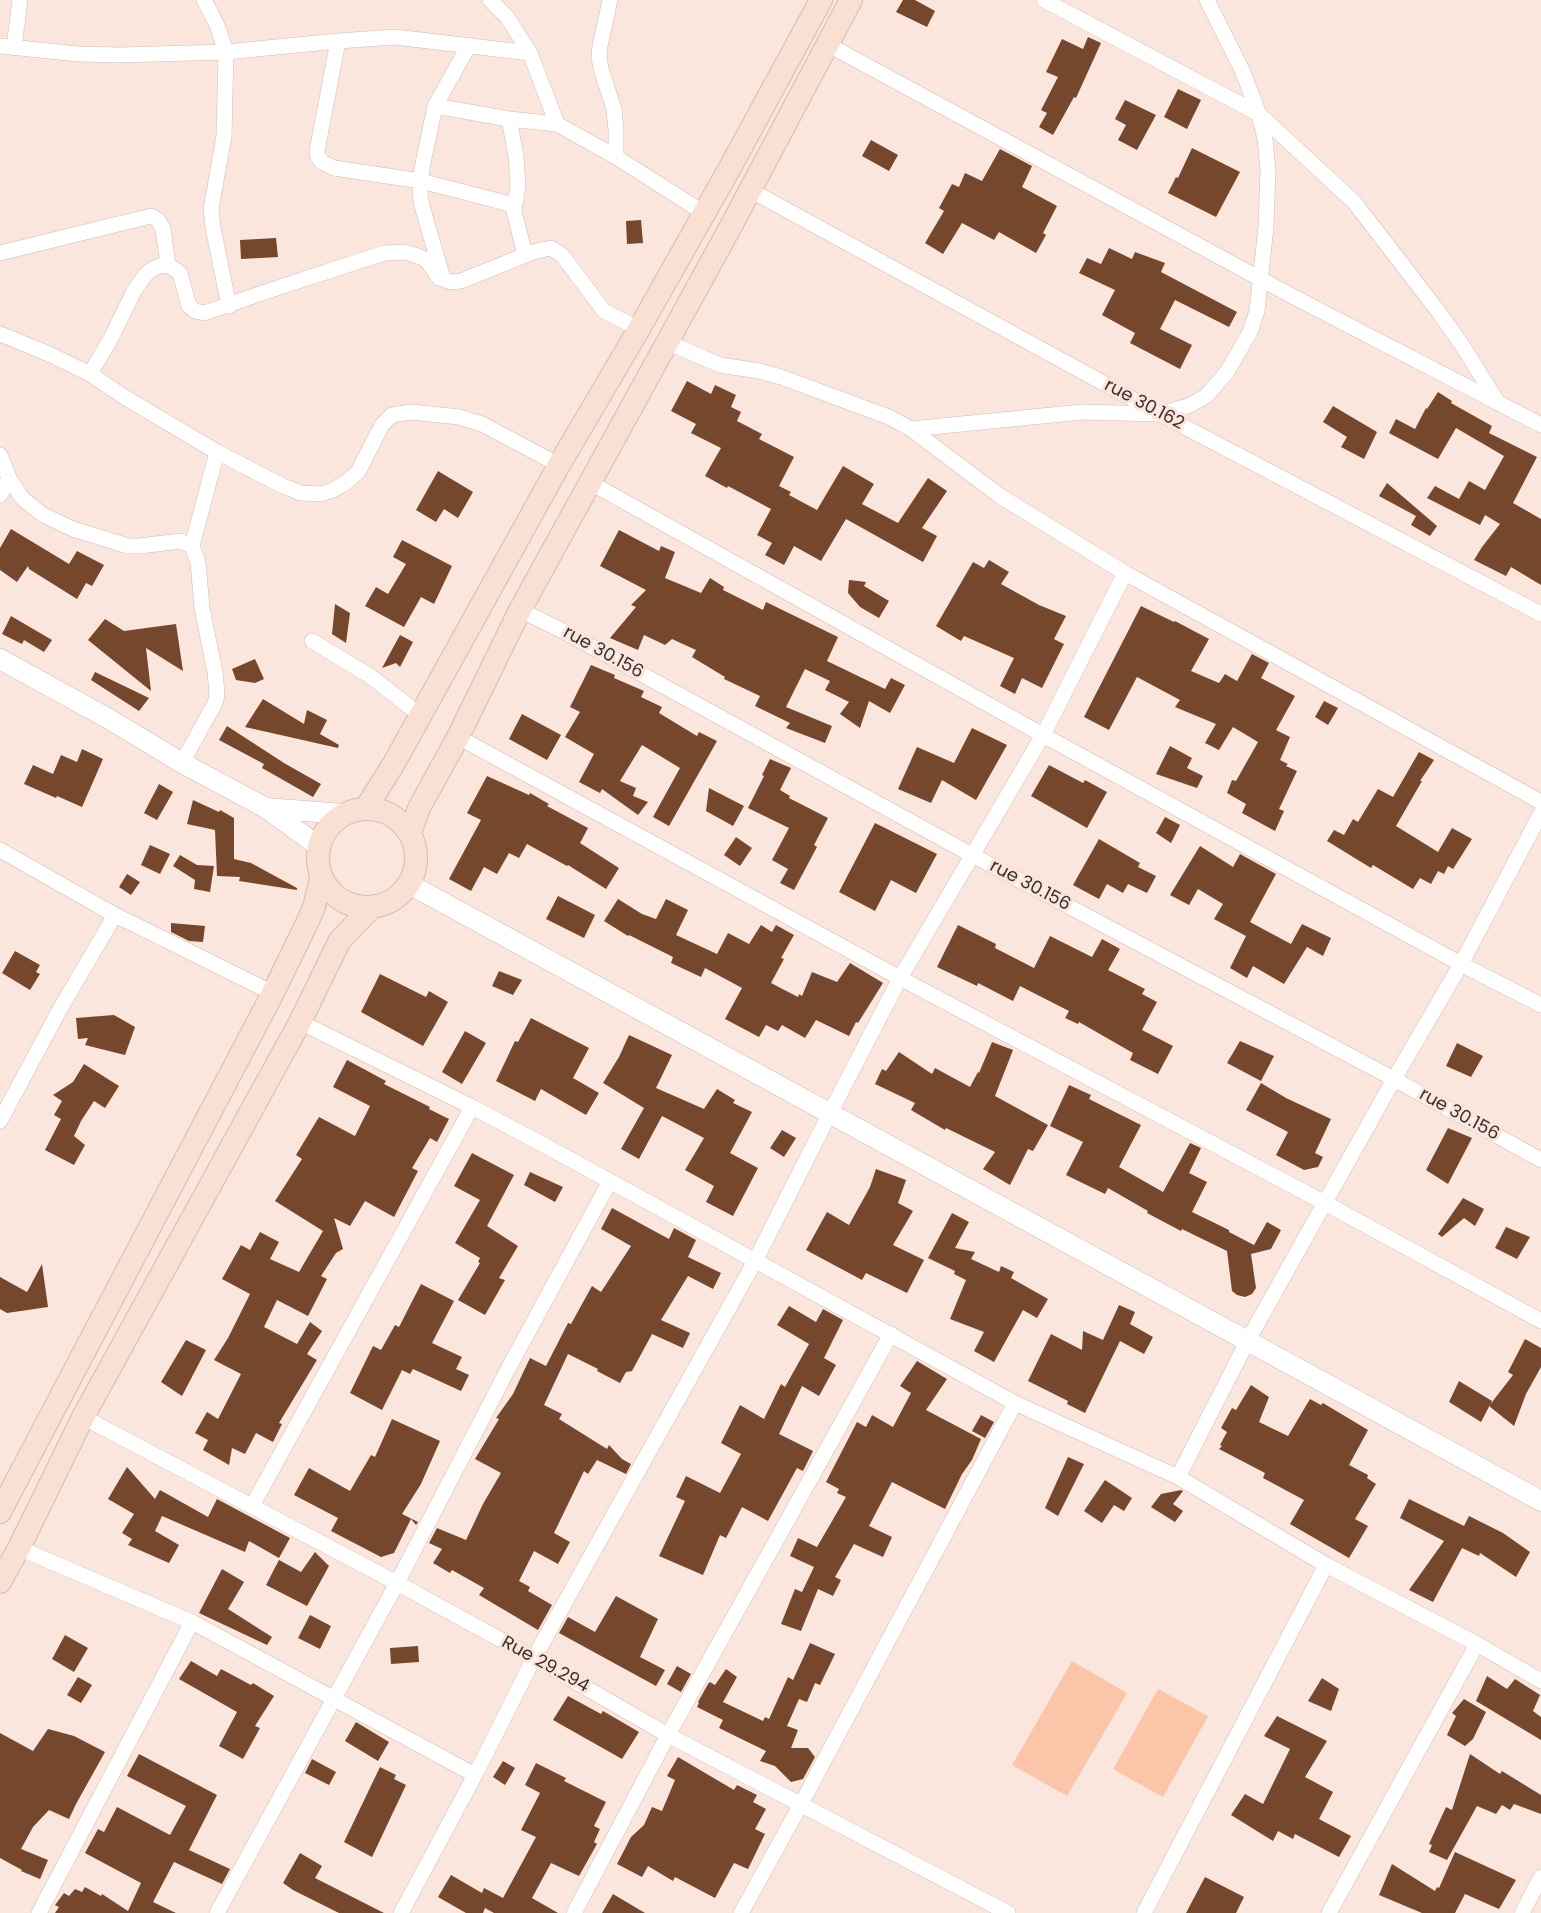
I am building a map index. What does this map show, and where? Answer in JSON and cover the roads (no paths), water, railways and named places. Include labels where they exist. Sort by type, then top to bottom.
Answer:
[{"type":"main road","points":[[366,808],[559,465],[639,329],[821,0]]},
{"type":"main road","points":[[410,833],[419,808],[458,737],[520,610],[750,190],[851,0]]},
{"type":"main road","points":[[366,808],[387,813],[402,823],[410,833],[416,849],[414,873],[409,884],[393,900],[372,907],[356,906],[342,901],[329,891],[321,878],[317,862],[318,846],[328,828],[344,814],[366,808]]},
{"type":"main road","points":[[0,1512],[273,993],[314,907],[321,878]]},
{"type":"main road","points":[[0,1581],[19,1548],[83,1417],[185,1227],[300,1022],[340,940],[372,907]]},
{"type":"street","points":[[20,0],[7,46],[78,54],[226,52],[338,40],[395,37],[530,53]]},
{"type":"street","points":[[204,0],[217,25],[226,52],[224,136],[211,209],[229,306]]},
{"type":"street","points":[[490,0],[507,17],[530,53],[556,123]]},
{"type":"street","points":[[610,0],[599,57],[614,109],[616,157]]},
{"type":"street","points":[[1044,0],[1259,114],[1354,202],[1451,330],[1498,403]]},
{"type":"street","points":[[911,429],[1082,412],[1160,414],[1188,406],[1206,396],[1227,372],[1250,332],[1257,311],[1268,195],[1265,139],[1259,114],[1242,70],[1207,0]]},
{"type":"street","points":[[338,40],[318,140],[318,157],[326,166],[421,181],[514,205]]},
{"type":"street","points":[[827,44],[1261,278],[1541,425]]},
{"type":"street","points":[[444,281],[422,206],[421,181],[435,106],[469,45]]},
{"type":"street","points":[[435,106],[509,119],[556,123],[616,157],[704,213]]},
{"type":"street","points":[[509,119],[516,156],[518,186],[514,211],[525,255]]},
{"type":"street","name":"rue 30.162","points":[[750,190],[1160,414],[1541,614]]},
{"type":"street","points":[[0,253],[151,216],[158,220],[163,229],[168,265]]},
{"type":"street","points":[[90,374],[145,274],[159,266],[168,265],[180,273],[189,306],[195,311],[204,313],[375,255],[406,252],[423,258],[435,274],[444,281],[461,281],[546,248],[556,250],[562,255],[604,311],[639,329]]},
{"type":"street","points":[[0,334],[90,374],[218,452],[301,493],[321,494],[333,490],[358,472],[382,425],[392,415],[411,412],[459,417],[482,424],[559,465]]},
{"type":"street","points":[[667,342],[720,365],[781,377],[889,417],[911,429],[1000,496],[1125,573],[1541,802]]},
{"type":"street","points":[[182,763],[215,703],[217,694],[215,672],[204,628],[198,562],[192,546],[218,452]]},
{"type":"street","points":[[0,455],[9,478],[22,498],[43,515],[73,529],[128,546],[180,541],[192,546]]},
{"type":"street","points":[[0,495],[9,478]]},
{"type":"street","points":[[591,483],[1043,735],[1461,964],[1541,1005]]},
{"type":"street","points":[[401,1913],[534,1658],[755,1261],[900,978],[1043,735],[1125,573]]},
{"type":"street","name":"rue 30.156","points":[[520,610],[561,630],[972,855],[1394,1079],[1541,1160]]},
{"type":"street","points":[[312,641],[370,676],[420,715]]},
{"type":"street","points":[[0,658],[182,763],[266,808],[318,846]]},
{"type":"street","points":[[458,737],[900,978],[1325,1203],[1541,1321]]},
{"type":"street","points":[[266,808],[344,814]]},
{"type":"street","points":[[1178,1477],[1248,1340],[1461,964],[1541,813]]},
{"type":"street","points":[[0,850],[116,915],[273,993]]},
{"type":"street","points":[[409,884],[1541,1500]]},
{"type":"street","points":[[0,1121],[60,1009],[116,915]]},
{"type":"street","points":[[300,1022],[472,1107],[1015,1403],[1178,1477],[1326,1565],[1477,1644],[1541,1681]]},
{"type":"street","points":[[252,1506],[472,1107]]},
{"type":"street","points":[[217,1913],[397,1583],[508,1369],[610,1181]]},
{"type":"street","points":[[574,1913],[668,1735],[891,1334]]},
{"type":"street","points":[[741,1913],[1015,1403]]},
{"type":"street","name":"Rue 29.294","points":[[83,1417],[397,1583],[668,1735],[1008,1913]]},
{"type":"street","points":[[19,1548],[192,1622],[475,1775]]},
{"type":"street","points":[[1144,1913],[1326,1565]]},
{"type":"street","points":[[39,1913],[192,1622]]},
{"type":"street","points":[[1329,1913],[1477,1644]]},
{"type":"street","points":[[1522,1913],[1541,1878]]}]
